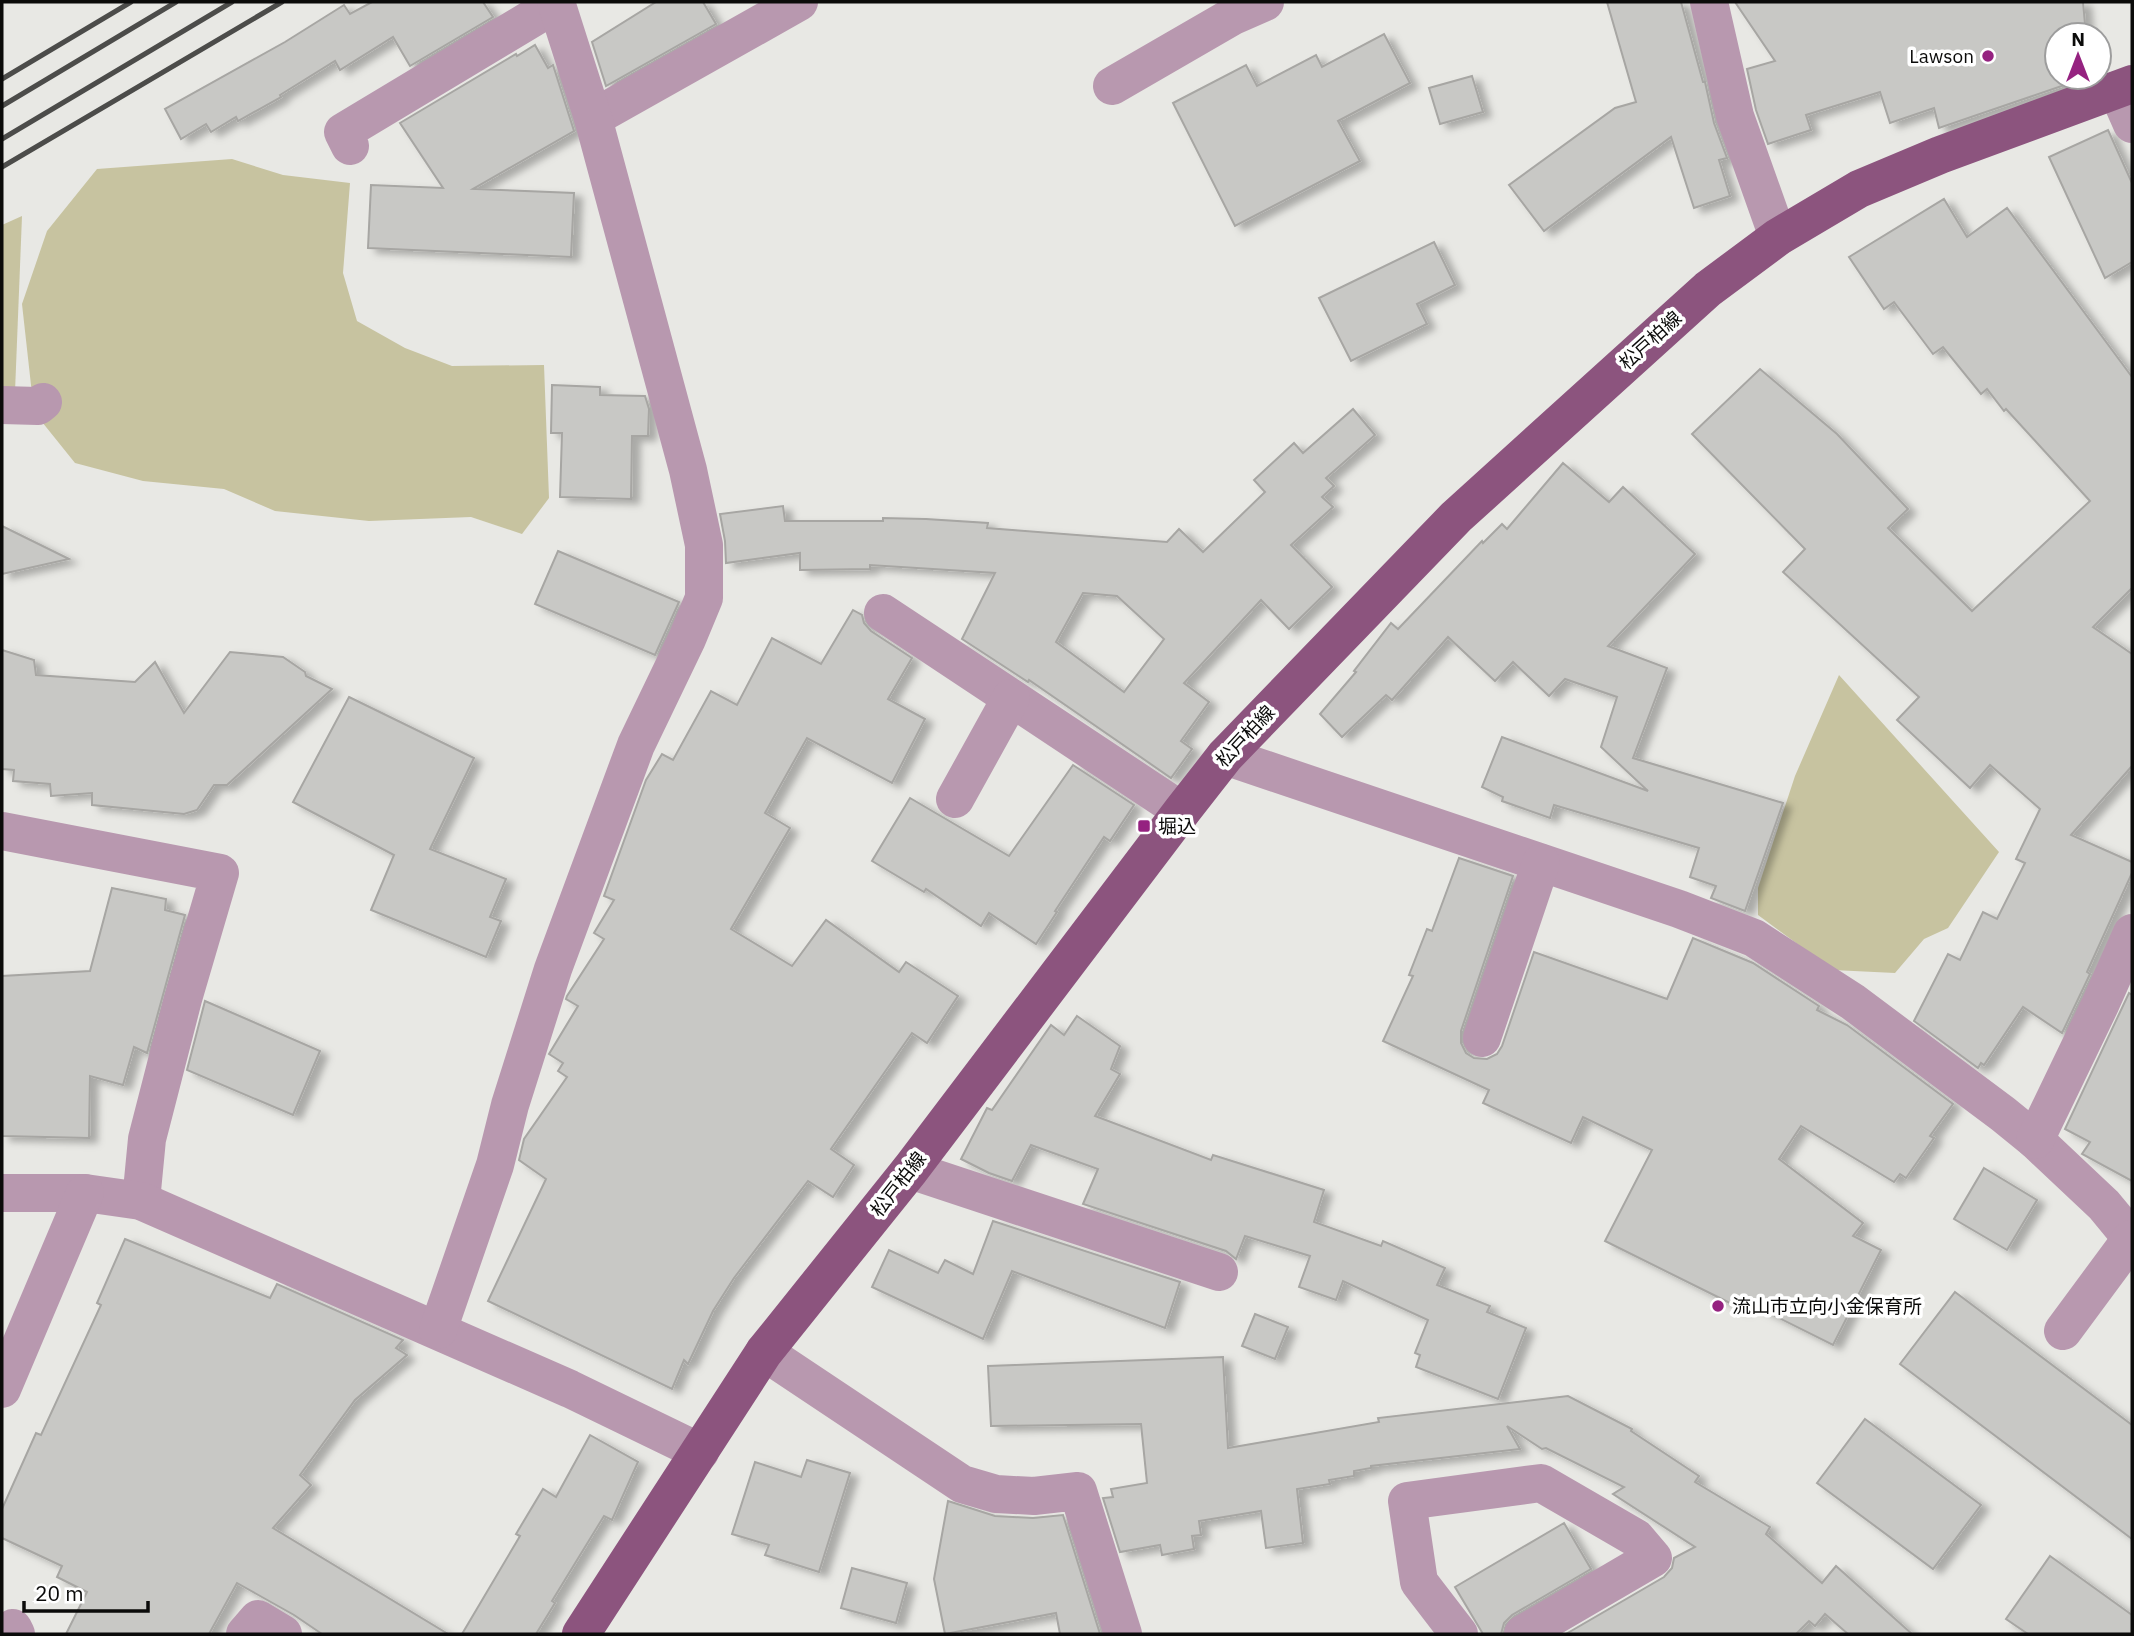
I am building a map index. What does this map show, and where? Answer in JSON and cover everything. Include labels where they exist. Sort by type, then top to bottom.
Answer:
[{"type":"main road","name":"松戸柏線","points":[[581,1634],[764,1352],[909,1170],[1224,756],[1456,517],[1708,289],[1777,237],[1859,189],[1940,155],[2125,87]]},
{"type":"street","points":[[593,118],[799,2]]},
{"type":"street","points":[[1709,2],[1735,116],[1777,237]]},
{"type":"street","points":[[350,146],[343,132],[556,3],[593,118],[688,470],[704,545],[704,598],[636,745],[553,969],[510,1105],[495,1165],[438,1331]]},
{"type":"street","points":[[1112,86],[1242,6]]},
{"type":"street","points":[[2125,87],[2132,124]]},
{"type":"street","points":[[2,405],[37,406],[43,402]]},
{"type":"street","points":[[883,613],[1182,811]]},
{"type":"street","points":[[955,799],[1011,698]]},
{"type":"street","points":[[1224,756],[1679,909],[1754,938],[1853,1002],[2035,1140],[2104,1205],[2132,1239],[2063,1331]]},
{"type":"street","points":[[2,831],[220,873],[183,999],[147,1139],[141,1201]]},
{"type":"street","points":[[1482,1038],[1541,863]]},
{"type":"street","points":[[2035,1140],[2101,1005],[2132,933]]},
{"type":"street","points":[[909,1170],[1219,1272]]},
{"type":"street","points":[[2,1193],[85,1193],[141,1201],[570,1389],[700,1452]]},
{"type":"street","points":[[2,1389],[85,1193]]},
{"type":"street","points":[[764,1352],[962,1484],[996,1494],[1034,1496],[1078,1492],[1123,1634]]},
{"type":"street","points":[[1459,1634],[1419,1582],[1407,1501],[1541,1483],[1636,1538],[1653,1558],[1523,1634]]},
{"type":"shaded area","points":[[232,159],[283,175],[350,183],[343,273],[357,321],[405,348],[452,366],[544,365],[549,498],[522,534],[471,517],[369,521],[275,511],[224,489],[143,481],[75,463],[34,412],[22,304],[47,231],[97,169]]},
{"type":"shaded area","points":[[22,216],[15,392],[2,392],[2,225]]},
{"type":"shaded area","points":[[1839,675],[1999,852],[1948,928],[1924,939],[1895,973],[1833,970],[1758,915],[1758,888],[1795,776]]},
{"type":"building","points":[[372,2],[483,2],[493,17],[410,66],[393,37],[340,70],[335,61],[280,95],[281,97],[238,121],[236,117],[211,132],[206,124],[181,139],[165,109],[285,42],[344,5],[350,14]]},
{"type":"building","points":[[656,2],[703,2],[716,24],[606,86],[592,42]]},
{"type":"building","points":[[1607,2],[1681,2],[1705,82],[1714,123],[1727,158],[1719,160],[1730,196],[1694,208],[1671,137],[1544,231],[1509,185],[1615,108],[1636,102]]},
{"type":"building","points":[[1735,2],[2083,2],[2085,21],[2043,21],[2043,91],[2047,91],[1939,128],[1934,108],[1890,123],[1880,92],[1806,115],[1811,130],[1768,144],[1756,110],[1747,69],[1775,61]]},
{"type":"building","points":[[1384,34],[1410,83],[1338,121],[1360,161],[1235,226],[1173,103],[1246,65],[1257,86],[1316,55],[1322,67]]},
{"type":"building","points":[[535,45],[548,68],[553,65],[574,131],[473,189],[574,193],[571,257],[368,248],[371,185],[443,188],[400,123]]},
{"type":"building","points":[[1472,76],[1483,112],[1440,124],[1429,88]]},
{"type":"building","points":[[2108,130],[2132,183],[2132,262],[2105,278],[2049,157]]},
{"type":"building","points":[[1944,199],[1967,237],[2007,208],[2132,377],[2132,588],[2093,627],[2132,654],[2132,766],[2071,835],[2132,862],[2132,873],[2062,1033],[2023,1007],[1984,1065],[1981,1063],[1978,1068],[1914,1021],[1948,954],[1960,960],[1983,912],[1997,919],[2025,863],[2016,859],[2040,809],[1990,765],[1970,788],[1897,720],[1919,697],[1783,572],[1805,549],[1692,434],[1760,369],[1837,434],[1908,509],[1888,528],[1972,611],[2090,501],[2006,409],[2004,411],[1987,389],[1981,394],[1943,347],[1933,354],[1894,302],[1884,309],[1849,257]]},
{"type":"building","points":[[1434,242],[1455,285],[1417,304],[1427,324],[1351,361],[1319,298]]},
{"type":"building","points":[[552,385],[600,387],[600,395],[645,396],[649,409],[648,436],[632,436],[631,499],[560,497],[562,433],[551,433]]},
{"type":"building","points":[[1353,409],[1375,435],[1326,478],[1334,486],[1322,497],[1333,507],[1291,545],[1332,587],[1289,629],[1261,600],[1184,683],[1209,702],[1181,741],[1192,749],[1171,778],[1029,680],[1028,682],[962,639],[995,573],[870,565],[870,569],[800,570],[800,553],[726,563],[720,514],[783,506],[785,521],[926,519],[988,523],[987,528],[1167,542],[1179,529],[1203,552],[1265,492],[1254,480],[1294,443],[1303,453]],"holes":[[[1083,593],[1117,596],[1164,639],[1124,692],[1056,642]]]},
{"type":"building","points":[[1563,463],[1609,502],[1623,487],[1695,554],[1608,646],[1667,668],[1633,758],[1783,803],[1745,911],[1711,898],[1716,886],[1690,877],[1699,848],[1554,805],[1550,818],[1502,801],[1503,797],[1482,787],[1502,737],[1648,791],[1601,747],[1617,697],[1565,679],[1549,696],[1513,662],[1495,681],[1448,637],[1392,700],[1386,695],[1342,737],[1320,714],[1356,672],[1354,671],[1391,623],[1398,629],[1482,541],[1483,543],[1502,524],[1507,529]]},
{"type":"building","points":[[2,526],[69,559],[2,574]]},
{"type":"building","points":[[558,551],[679,602],[655,655],[535,604]]},
{"type":"building","points":[[853,610],[862,615],[864,623],[871,631],[912,658],[888,699],[925,719],[892,783],[807,738],[765,813],[790,828],[731,929],[792,966],[826,920],[899,972],[906,962],[958,996],[927,1043],[912,1033],[831,1149],[854,1165],[833,1197],[808,1181],[734,1278],[713,1311],[688,1364],[684,1360],[672,1389],[488,1301],[546,1179],[519,1160],[524,1139],[567,1077],[558,1071],[563,1063],[549,1054],[578,1006],[566,999],[567,996],[604,939],[594,933],[614,900],[604,896],[646,780],[662,754],[673,760],[711,691],[737,705],[772,638],[821,664]]},
{"type":"building","points":[[2,650],[34,660],[36,675],[135,682],[155,662],[184,713],[230,652],[283,657],[305,672],[306,676],[332,689],[227,785],[214,785],[197,810],[184,814],[92,805],[92,793],[51,796],[50,784],[13,781],[14,770],[2,769]]},
{"type":"building","points":[[349,697],[474,758],[430,849],[506,879],[490,917],[501,921],[486,957],[371,910],[394,855],[293,802]]},
{"type":"building","points":[[1073,765],[1134,805],[1110,841],[1104,837],[1036,944],[989,913],[981,926],[926,889],[924,892],[872,861],[910,798],[1009,856]]},
{"type":"building","points":[[1459,858],[1513,876],[1461,1031],[1461,1043],[1466,1053],[1474,1058],[1487,1059],[1497,1054],[1502,1046],[1534,952],[1667,999],[1693,938],[1753,963],[1819,1006],[1817,1010],[1847,1025],[1953,1104],[1930,1136],[1934,1138],[1906,1178],[1900,1174],[1894,1182],[1801,1126],[1779,1159],[1863,1223],[1853,1236],[1881,1250],[1833,1345],[1745,1301],[1742,1309],[1605,1241],[1652,1150],[1583,1117],[1571,1143],[1483,1103],[1489,1090],[1383,1041],[1413,976],[1409,975],[1427,929],[1432,931]]},
{"type":"building","points":[[112,888],[166,899],[165,910],[185,915],[147,1053],[134,1047],[123,1085],[90,1076],[89,1138],[2,1136],[2,976],[90,971]]},
{"type":"building","points":[[2129,993],[2132,995],[2132,1181],[2082,1154],[2090,1142],[2065,1129]]},
{"type":"building","points":[[205,1001],[320,1051],[293,1115],[187,1070]]},
{"type":"building","points":[[1077,1016],[1120,1046],[1111,1069],[1120,1074],[1095,1116],[1211,1160],[1213,1155],[1324,1190],[1314,1222],[1381,1246],[1383,1241],[1445,1268],[1437,1285],[1490,1306],[1487,1312],[1526,1328],[1498,1399],[1416,1367],[1420,1355],[1415,1353],[1428,1320],[1343,1281],[1336,1300],[1299,1287],[1310,1256],[1245,1236],[1236,1259],[1226,1251],[1083,1204],[1098,1169],[1031,1145],[1012,1181],[961,1159],[987,1108],[992,1110],[1051,1025],[1064,1035]]},
{"type":"building","points":[[1984,1168],[2037,1200],[2007,1250],[1954,1219]]},
{"type":"building","points":[[993,1221],[1180,1282],[1165,1328],[1012,1271],[983,1339],[872,1287],[889,1250],[938,1273],[945,1260],[973,1274]]},
{"type":"building","points":[[125,1239],[270,1298],[277,1284],[403,1340],[396,1348],[407,1355],[355,1400],[300,1475],[311,1485],[273,1528],[448,1634],[322,1634],[237,1583],[209,1634],[66,1634],[87,1592],[57,1577],[62,1566],[2,1538],[2,1509],[36,1433],[41,1435],[101,1305],[97,1303]]},
{"type":"building","points":[[1955,1292],[2132,1425],[2132,1539],[1900,1364]]},
{"type":"building","points":[[1255,1314],[1288,1327],[1275,1359],[1242,1346]]},
{"type":"building","points":[[1223,1357],[1228,1448],[1379,1422],[1378,1418],[1568,1396],[1632,1429],[1631,1431],[1699,1476],[1695,1482],[1770,1527],[1766,1534],[1822,1583],[1836,1566],[1912,1634],[1848,1634],[1825,1614],[1815,1626],[1809,1621],[1796,1634],[1566,1634],[1664,1577],[1672,1568],[1674,1558],[1695,1547],[1613,1494],[1624,1487],[1546,1448],[1542,1449],[1507,1426],[1520,1449],[1371,1466],[1354,1471],[1354,1476],[1329,1480],[1330,1484],[1297,1489],[1303,1543],[1266,1548],[1261,1511],[1199,1521],[1201,1535],[1192,1536],[1194,1549],[1162,1555],[1160,1545],[1120,1552],[1103,1498],[1113,1497],[1111,1489],[1147,1483],[1141,1424],[991,1426],[988,1366]]},
{"type":"building","points":[[1865,1419],[1981,1505],[1933,1569],[1817,1483]]},
{"type":"building","points":[[590,1435],[638,1462],[612,1520],[604,1516],[552,1601],[555,1603],[536,1634],[462,1634],[520,1536],[516,1534],[543,1489],[556,1497]]},
{"type":"building","points":[[807,1460],[850,1473],[819,1572],[765,1555],[769,1545],[732,1534],[755,1462],[801,1477]]},
{"type":"building","points":[[948,1501],[995,1516],[1033,1518],[1063,1515],[1100,1634],[1060,1634],[1056,1613],[945,1634],[934,1579]]},
{"type":"building","points":[[1564,1523],[1591,1569],[1512,1615],[1504,1623],[1501,1634],[1483,1634],[1455,1587]]},
{"type":"building","points":[[2050,1556],[2132,1615],[2132,1634],[2028,1634],[2006,1619]]},
{"type":"building","points":[[852,1568],[907,1583],[896,1623],[841,1608]]},
{"type":"railway","points":[[2,79],[131,2]]},
{"type":"railway","points":[[2,106],[176,2]]},
{"type":"railway","points":[[2,139],[232,2]]},
{"type":"railway","points":[[2,167],[282,2]]},
{"type":"place","name":"Lawson","points":[[1988,56]]},
{"type":"place","name":"堀込","points":[[1144,826]]},
{"type":"place","name":"流山市立向小金保育所","points":[[1718,1306]]}]
